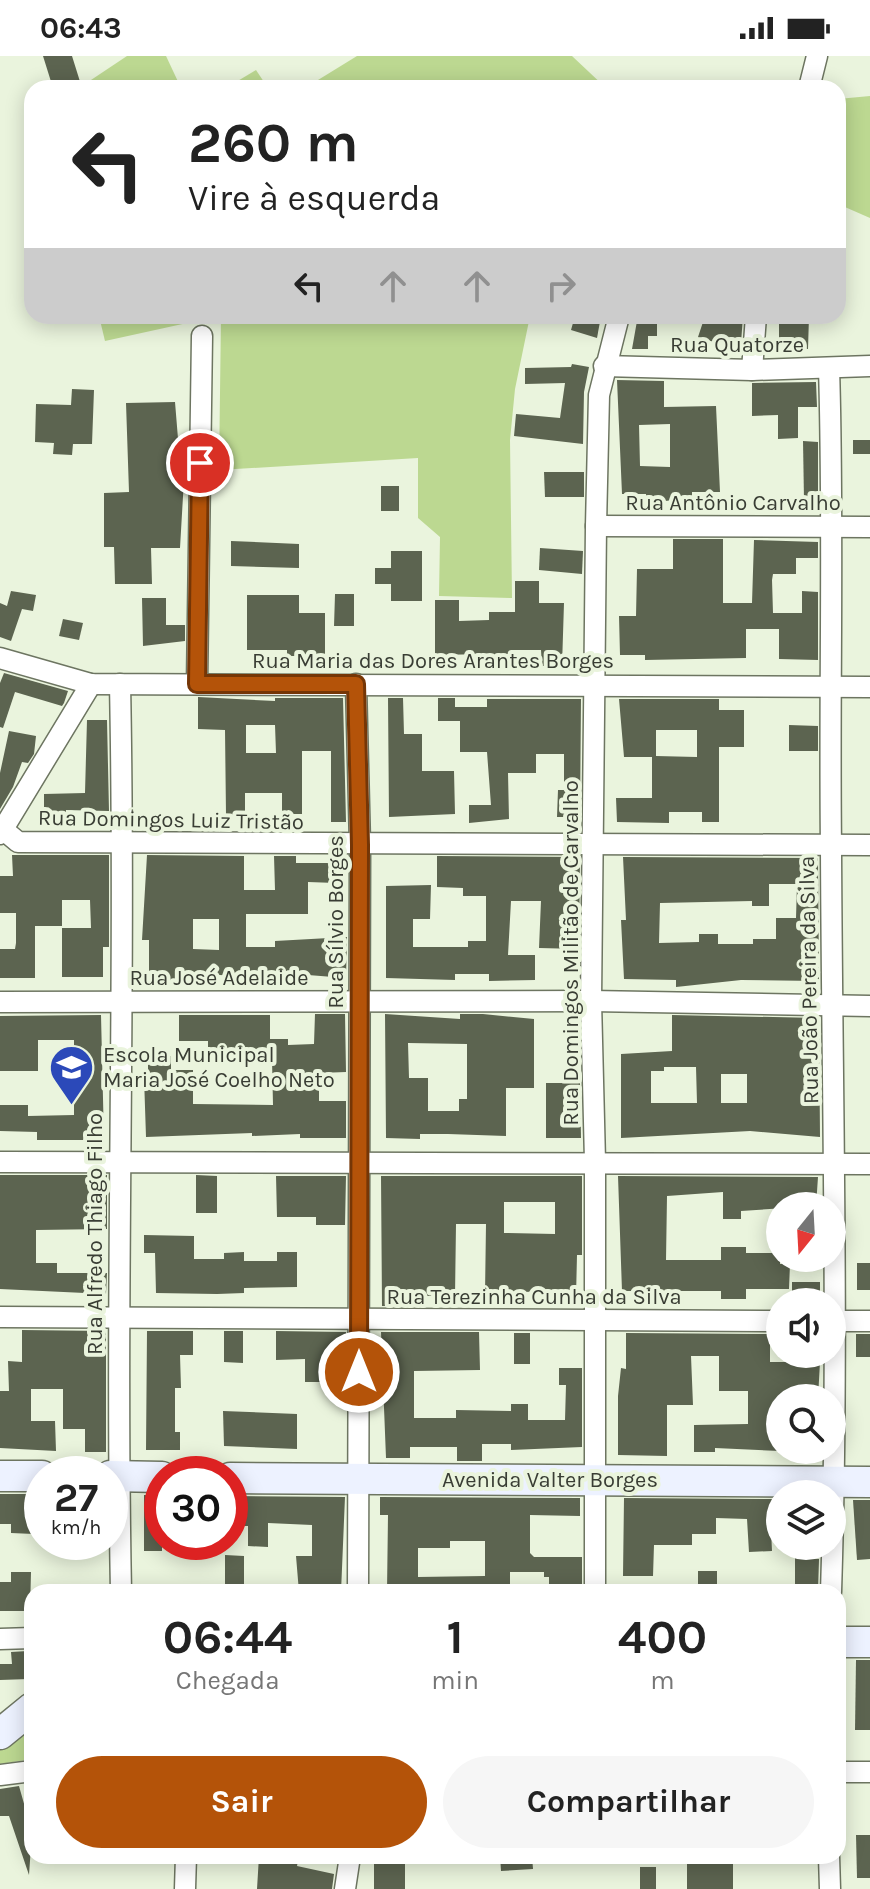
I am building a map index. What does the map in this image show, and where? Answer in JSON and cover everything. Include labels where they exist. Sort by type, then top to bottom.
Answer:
[{"type":"street","points":[[811,80],[817,56]]},
{"type":"street","name":"Rua Domingos Militão de Carvalho","points":[[595,1584],[592,1321],[595,1161],[591,1001],[593,685],[599,395],[617,324]]},
{"type":"street","points":[[752,370],[755,324]]},
{"type":"street","points":[[197,684],[202,336]]},
{"type":"street","name":"Rua Quatorze","points":[[604,366],[752,370],[870,366]]},
{"type":"street","name":"Rua João Pereira da Silva","points":[[829,368],[834,526],[830,844],[835,1164],[833,1288]]},
{"type":"street","name":"Rua Antônio Carvalho","points":[[596,526],[870,527]]},
{"type":"street","name":"Rua Maria das Dores Arantes Borges","points":[[0,658],[91,684],[870,687]]},
{"type":"street","points":[[1,830],[91,684]]},
{"type":"street","name":"Rua Alfredo Thiago Filho","points":[[114,1456],[118,1315],[118,1001],[123,842],[120,684]]},
{"type":"street","name":"Rua Sílvio Borges","points":[[356,684],[360,845],[358,1584]]},
{"type":"street","name":"Rua Domingos Luiz Tristão","points":[[1,830],[18,842],[870,845]]},
{"type":"street","name":"Rua José Adelaide","points":[[0,1002],[591,1001],[870,1006]]},
{"type":"street","points":[[0,1162],[870,1164]]},
{"type":"street","name":"Rua Terezinha Cunha da Silva","points":[[0,1317],[118,1315],[766,1321]]},
{"type":"street","points":[[846,1321],[870,1321]]},
{"type":"street","name":"Rua João Pereira da Silva","points":[[833,1368],[835,1480]]},
{"type":"street","points":[[0,1476],[24,1476]]},
{"type":"street","name":"Avenida Valter Borges","points":[[248,1478],[766,1481]]},
{"type":"street","name":"Avenida Valter Borges","points":[[846,1482],[870,1482]]},
{"type":"street","name":"Rua Alfredo Thiago Filho","points":[[119,1560],[121,1584]]},
{"type":"street","name":"Rua João Pereira da Silva","points":[[831,1584],[832,1560]]},
{"type":"street","points":[[0,1639],[24,1638]]},
{"type":"street","points":[[846,1642],[870,1642]]},
{"type":"street","points":[[0,1734],[24,1714]]},
{"type":"street","points":[[0,1775],[24,1772]]},
{"type":"street","points":[[846,1772],[870,1772]]},
{"type":"street","points":[[185,1889],[186,1864]]},
{"type":"street","points":[[345,1889],[349,1864]]},
{"type":"street","points":[[829,1864],[830,1889]]},
{"type":"green space","points":[[127,56],[166,56],[177,80],[91,80]]},
{"type":"green space","points":[[357,56],[572,56],[598,80],[318,80]]},
{"type":"green space","points":[[256,70],[263,80],[239,80]]},
{"type":"green space","points":[[870,96],[870,218],[846,208],[846,98]]},
{"type":"green space","points":[[101,324],[183,324],[105,341]]},
{"type":"green space","points":[[221,324],[528,324],[515,389],[510,440],[512,598],[439,596],[440,537],[418,518],[418,458],[219,470]]},
{"type":"green space","points":[[24,1728],[24,1760],[0,1764],[0,1747]]},
{"type":"building","points":[[43,56],[72,56],[80,80],[50,80]]},
{"type":"building","points":[[573,324],[600,324],[597,338],[571,330]]},
{"type":"building","points":[[636,324],[657,324],[657,336],[648,336],[648,349],[632,349]]},
{"type":"building","points":[[702,324],[742,324],[741,343],[719,340],[717,343],[698,337]]},
{"type":"building","points":[[779,324],[809,324],[808,349],[791,348],[791,340],[779,340]]},
{"type":"building","points":[[572,364],[589,367],[584,392],[583,444],[514,436],[516,414],[560,418],[565,383],[525,384],[525,368],[571,367]]},
{"type":"building","points":[[617,380],[664,381],[664,407],[716,406],[720,492],[692,492],[692,499],[664,501],[646,501],[646,494],[622,494]],"holes":[[[670,424],[670,467],[640,466],[639,425]]]},
{"type":"building","points":[[816,382],[817,407],[798,407],[798,438],[778,439],[778,415],[752,416],[752,383]]},
{"type":"building","points":[[72,389],[94,390],[92,444],[73,444],[72,455],[53,454],[54,443],[35,442],[36,404],[71,405]]},
{"type":"building","points":[[175,402],[180,463],[185,462],[180,548],[151,548],[152,584],[115,584],[114,547],[104,547],[104,493],[129,492],[126,403]]},
{"type":"building","points":[[853,440],[870,440],[870,454],[853,454]]},
{"type":"building","points":[[803,441],[818,442],[818,500],[804,500]]},
{"type":"building","points":[[544,472],[584,472],[584,497],[545,497]]},
{"type":"building","points":[[381,486],[399,486],[399,511],[381,511]]},
{"type":"building","points":[[673,539],[723,539],[723,603],[752,603],[754,540],[818,542],[818,558],[796,558],[796,574],[773,574],[772,580],[773,613],[802,613],[802,591],[818,592],[818,660],[779,659],[779,629],[746,629],[746,658],[645,660],[645,655],[620,655],[619,616],[636,616],[637,569],[673,569]]},
{"type":"building","points":[[231,541],[299,544],[299,568],[231,566]]},
{"type":"building","points":[[540,548],[583,551],[582,574],[539,570]]},
{"type":"building","points":[[391,551],[422,551],[422,601],[391,601],[391,584],[375,584],[375,568],[391,568]]},
{"type":"building","points":[[515,581],[539,581],[539,603],[564,603],[562,666],[542,666],[541,650],[511,650],[511,665],[489,665],[489,654],[435,655],[435,600],[459,600],[459,621],[489,620],[489,612],[515,612]]},
{"type":"building","points":[[11,591],[36,595],[33,611],[22,609],[11,641],[0,637],[0,603],[7,606]]},
{"type":"building","points":[[335,594],[354,594],[354,626],[334,626]]},
{"type":"building","points":[[247,595],[299,595],[299,613],[325,613],[325,656],[287,656],[287,650],[247,650]]},
{"type":"building","points":[[142,598],[166,598],[166,625],[185,625],[185,641],[143,646]]},
{"type":"building","points":[[63,619],[83,623],[79,640],[59,636]]},
{"type":"building","points":[[4,673],[68,691],[64,703],[62,706],[15,692],[3,728],[0,727],[0,683]]},
{"type":"building","points":[[198,697],[275,701],[275,698],[343,698],[346,822],[331,822],[331,751],[302,751],[302,814],[282,814],[282,793],[245,793],[245,815],[226,815],[225,730],[198,729]],"holes":[[[246,725],[275,725],[276,753],[246,753]]]},
{"type":"building","points":[[388,698],[403,698],[404,734],[422,734],[422,771],[454,771],[455,814],[389,817]]},
{"type":"building","points":[[438,698],[455,698],[455,707],[487,707],[487,699],[581,699],[580,817],[557,817],[558,790],[564,790],[564,754],[536,754],[536,773],[508,773],[509,819],[469,823],[469,805],[491,805],[487,752],[460,752],[460,721],[438,721]]},
{"type":"building","points":[[619,699],[719,699],[719,710],[744,710],[744,747],[719,747],[719,822],[702,822],[702,812],[669,812],[669,823],[617,822],[616,798],[652,798],[652,757],[624,757]],"holes":[[[656,730],[697,730],[697,757],[656,756]]]},
{"type":"building","points":[[87,720],[107,720],[109,811],[66,810],[66,822],[44,822],[44,794],[85,793]]},
{"type":"building","points":[[789,725],[818,726],[818,751],[789,751]]},
{"type":"building","points":[[9,731],[36,736],[34,754],[28,763],[22,762],[13,787],[0,809],[0,773]]},
{"type":"building","points":[[12,855],[109,855],[109,947],[103,947],[103,977],[62,977],[62,928],[91,928],[90,900],[62,900],[62,926],[35,926],[35,978],[0,978],[0,949],[15,949],[16,943],[16,913],[0,913],[0,876],[13,876]]},
{"type":"building","points":[[147,855],[244,856],[244,890],[275,890],[274,856],[296,856],[296,863],[336,863],[336,883],[308,882],[308,914],[246,914],[246,947],[275,947],[275,941],[347,937],[346,978],[308,975],[308,972],[274,974],[274,977],[219,975],[219,979],[149,981],[149,940],[142,940]],"holes":[[[193,919],[219,919],[219,950],[193,949]]]},
{"type":"building","points":[[437,856],[580,857],[579,949],[539,948],[541,901],[511,901],[508,955],[535,955],[535,980],[489,981],[489,974],[455,974],[455,980],[386,978],[386,886],[431,885],[430,919],[413,919],[413,947],[468,947],[468,941],[486,941],[486,896],[463,896],[463,888],[437,887]]},
{"type":"building","points":[[623,857],[818,858],[819,981],[741,980],[676,987],[676,980],[624,979],[621,920],[626,920]],"holes":[[[769,884],[797,884],[796,918],[776,918],[776,939],[753,939],[753,944],[718,944],[718,934],[699,934],[699,942],[659,943],[660,903],[752,901],[752,906],[769,906]]]},
{"type":"building","points":[[315,1014],[345,1014],[346,1072],[319,1073],[319,1101],[346,1101],[346,1138],[300,1138],[300,1134],[252,1136],[252,1133],[146,1137],[144,1077],[148,1077],[148,1056],[171,1056],[171,1070],[193,1070],[193,1104],[273,1105],[272,1059],[224,1056],[224,1051],[208,1050],[208,1041],[179,1041],[179,1015],[270,1015],[270,1039],[288,1039],[288,1045],[314,1044]]},
{"type":"building","points":[[385,1014],[460,1019],[460,1014],[483,1014],[534,1019],[534,1088],[506,1088],[506,1136],[420,1134],[420,1139],[386,1138]],"holes":[[[408,1043],[467,1044],[467,1099],[459,1099],[459,1111],[428,1111],[428,1078],[409,1078]]]},
{"type":"building","points":[[568,1014],[578,1014],[579,1040],[567,1040]]},
{"type":"building","name":"Escola Municipal Maria José Coelho Neto","points":[[101,1015],[104,1140],[37,1140],[37,1132],[0,1131],[0,1105],[28,1105],[28,1116],[74,1115],[74,1040],[38,1040],[38,1071],[0,1071],[0,1016]]},
{"type":"building","points":[[672,1015],[819,1018],[820,1137],[750,1131],[621,1138],[621,1054],[672,1051]],"holes":[[[664,1067],[696,1067],[697,1103],[651,1103],[651,1071],[664,1071]],[[721,1074],[747,1074],[747,1103],[721,1103]]]},
{"type":"building","points":[[546,1083],[580,1083],[581,1138],[546,1138]]},
{"type":"building","points":[[0,1175],[107,1175],[107,1229],[36,1230],[36,1263],[57,1263],[57,1273],[107,1273],[106,1294],[0,1289]]},
{"type":"building","points":[[196,1175],[217,1176],[217,1213],[196,1213]]},
{"type":"building","points":[[276,1176],[346,1176],[345,1225],[316,1225],[316,1217],[277,1217]]},
{"type":"building","points":[[381,1176],[582,1176],[582,1255],[577,1255],[576,1297],[546,1296],[546,1291],[485,1294],[486,1224],[456,1224],[455,1296],[416,1296],[416,1306],[382,1306]],"holes":[[[504,1202],[555,1202],[555,1234],[504,1233]]]},
{"type":"building","points":[[618,1176],[818,1177],[817,1192],[766,1192],[766,1209],[741,1211],[741,1219],[723,1219],[723,1192],[667,1196],[666,1260],[721,1260],[721,1247],[746,1247],[746,1253],[766,1253],[766,1272],[790,1272],[789,1288],[746,1289],[746,1299],[721,1299],[721,1291],[622,1291]]},
{"type":"building","points":[[144,1235],[194,1236],[194,1259],[224,1259],[224,1253],[244,1252],[244,1261],[277,1261],[277,1252],[297,1252],[297,1287],[244,1288],[244,1293],[156,1293],[155,1253],[144,1253]]},
{"type":"building","points":[[857,1263],[870,1263],[870,1290],[857,1290]]},
{"type":"building","points":[[792,1282],[820,1282],[820,1288],[792,1288]]},
{"type":"building","points":[[22,1330],[106,1331],[106,1452],[85,1452],[85,1429],[63,1429],[63,1389],[31,1389],[31,1421],[55,1421],[56,1451],[0,1448],[0,1391],[9,1391],[8,1361],[22,1362]]},
{"type":"building","points":[[147,1331],[193,1331],[193,1355],[180,1355],[181,1388],[175,1388],[175,1432],[180,1432],[180,1450],[146,1450]]},
{"type":"building","points":[[224,1331],[243,1331],[243,1363],[224,1362]]},
{"type":"building","points":[[276,1331],[346,1332],[346,1382],[305,1382],[305,1359],[276,1360]]},
{"type":"building","points":[[381,1332],[479,1332],[480,1370],[414,1371],[414,1418],[456,1418],[456,1410],[511,1411],[511,1404],[528,1404],[528,1420],[565,1420],[566,1385],[559,1385],[559,1368],[582,1368],[582,1447],[511,1450],[511,1444],[482,1444],[482,1461],[457,1461],[457,1447],[410,1447],[410,1458],[386,1458]]},
{"type":"building","points":[[514,1333],[530,1333],[530,1364],[514,1364]]},
{"type":"building","points":[[626,1333],[766,1334],[766,1368],[820,1368],[819,1384],[766,1384],[766,1450],[715,1448],[715,1452],[694,1452],[694,1425],[748,1424],[748,1391],[719,1391],[719,1356],[691,1356],[693,1405],[667,1405],[667,1456],[618,1455],[618,1396],[621,1368],[626,1369]]},
{"type":"building","points":[[856,1334],[870,1334],[870,1357],[856,1357]]},
{"type":"building","points":[[223,1411],[297,1414],[297,1449],[224,1446]]},
{"type":"building","points":[[0,1494],[24,1494],[24,1534],[11,1533],[11,1524],[0,1524]]},
{"type":"building","points":[[248,1496],[345,1497],[341,1584],[298,1584],[296,1556],[312,1556],[312,1525],[268,1523],[268,1547],[248,1546]]},
{"type":"building","points":[[380,1497],[580,1498],[580,1516],[530,1515],[530,1553],[534,1557],[582,1557],[582,1584],[549,1584],[549,1577],[544,1577],[544,1572],[510,1572],[510,1584],[387,1584],[388,1515],[380,1515]],"holes":[[[450,1541],[485,1541],[485,1576],[418,1577],[418,1548],[450,1548]]]},
{"type":"building","points":[[624,1498],[766,1499],[766,1551],[749,1552],[747,1519],[716,1518],[716,1534],[692,1534],[692,1545],[654,1545],[653,1576],[623,1576]]},
{"type":"building","points":[[853,1500],[870,1500],[870,1559],[857,1560]]},
{"type":"building","points":[[225,1560],[244,1560],[244,1584],[225,1584]]},
{"type":"building","points":[[795,1560],[819,1560],[818,1584],[795,1584]]},
{"type":"building","points":[[698,1571],[717,1571],[717,1584],[698,1584]]},
{"type":"building","points":[[11,1572],[31,1572],[31,1584],[24,1584],[24,1611],[0,1611],[0,1582],[11,1582]]},
{"type":"building","points":[[24,1651],[24,1679],[0,1680],[0,1664],[12,1664],[11,1652]]},
{"type":"building","points":[[856,1660],[870,1660],[870,1730],[855,1730]]},
{"type":"building","points":[[19,1786],[24,1804],[24,1860],[9,1816],[0,1816],[0,1789]]},
{"type":"building","points":[[856,1835],[870,1835],[870,1878],[857,1878]]},
{"type":"building","points":[[259,1864],[297,1864],[334,1874],[332,1889],[257,1889]]},
{"type":"building","points":[[374,1864],[405,1864],[405,1889],[374,1889]]},
{"type":"building","points":[[501,1864],[533,1864],[533,1869],[501,1871]]},
{"type":"building","points":[[687,1864],[733,1864],[733,1889],[687,1889]]},
{"type":"building","points":[[640,1867],[656,1867],[656,1889],[640,1889]]},
{"type":"place","name":"Escola Municipal Maria José Coelho Neto","points":[[72,1106]]},
{"type":"route","points":[[200,463],[197,684],[356,684],[360,845],[359,1372]]}]
